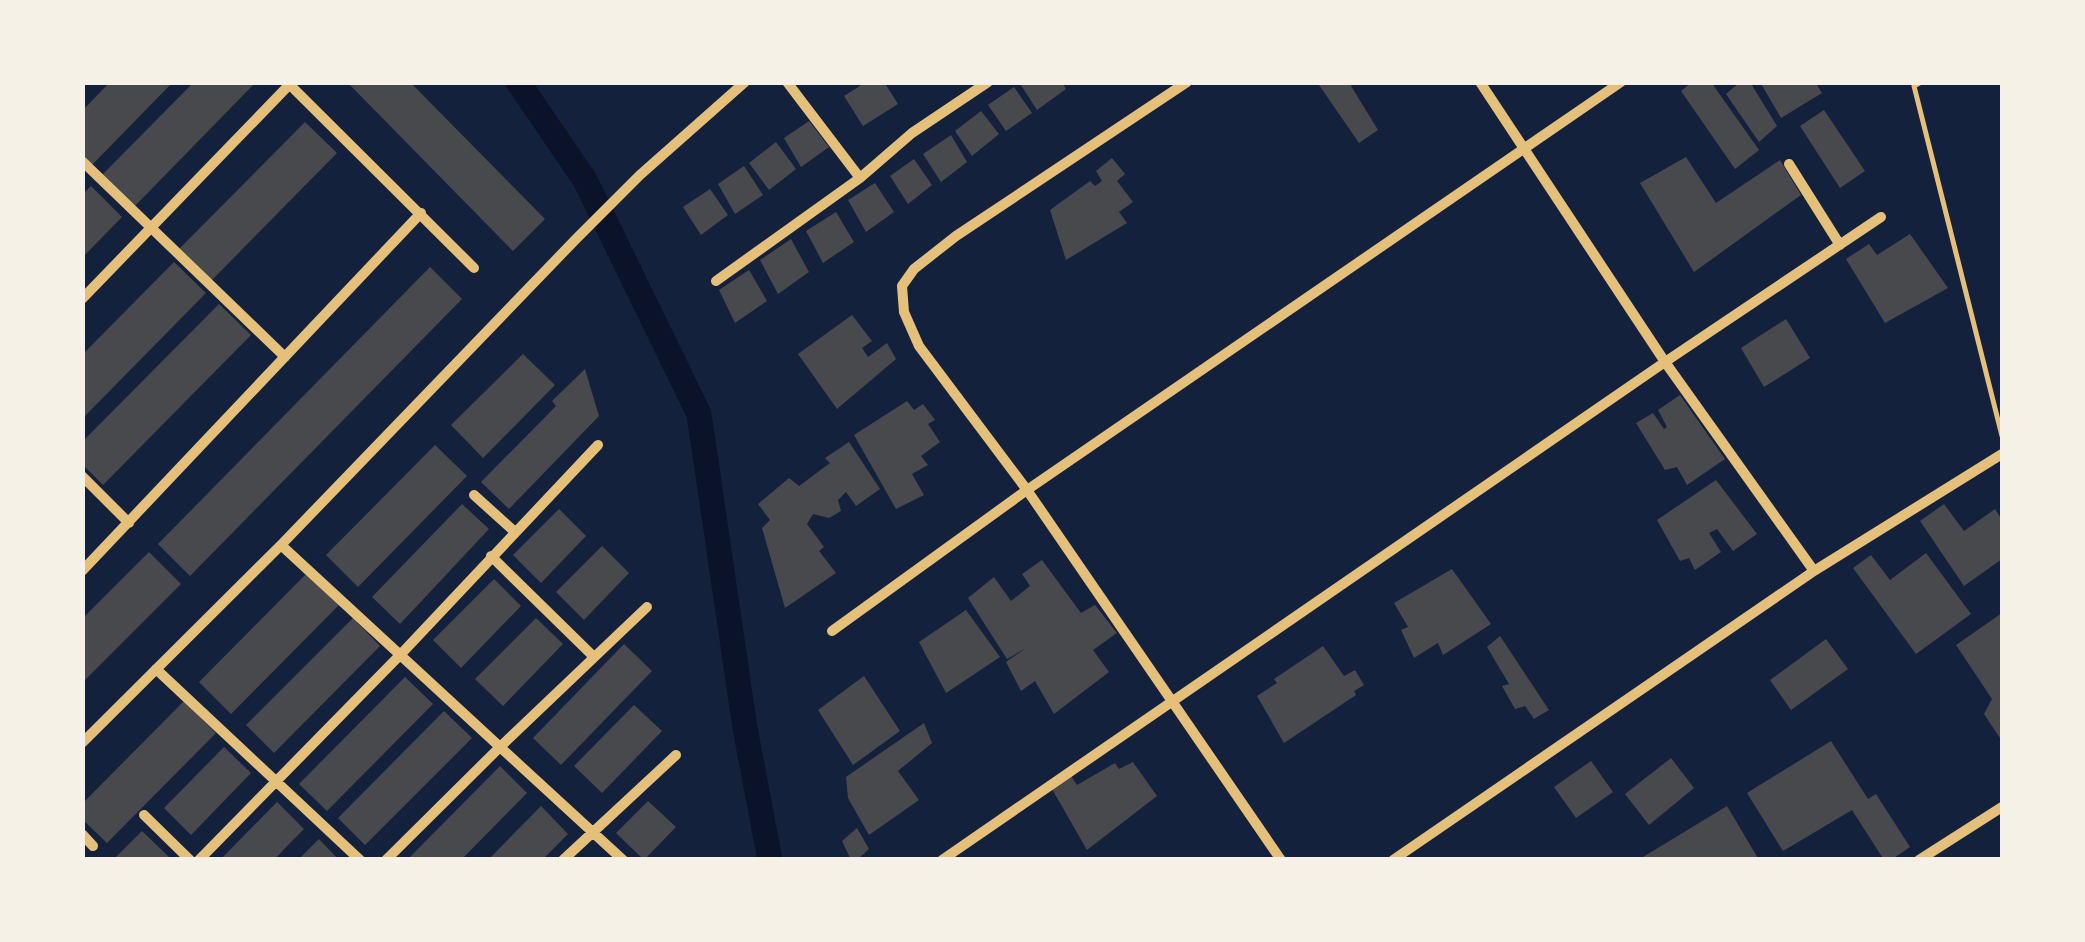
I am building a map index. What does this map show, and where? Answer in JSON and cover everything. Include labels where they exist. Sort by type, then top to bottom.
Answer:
[{"type":"street","points":[[82,743],[640,175],[744,82]]},
{"type":"street","points":[[787,82],[860,178]]},
{"type":"street","points":[[716,281],[860,178],[912,133],[988,82]]},
{"type":"street","points":[[1187,82],[956,236],[914,269],[902,286],[904,312],[919,346],[1027,490],[1281,860]]},
{"type":"street","points":[[1480,82],[1665,362],[1814,571]]},
{"type":"street","points":[[832,630],[1027,490],[1621,82]]},
{"type":"street","points":[[82,298],[288,84],[474,268]]},
{"type":"street","points":[[82,160],[285,357]]},
{"type":"street","points":[[1789,164],[1840,244]]},
{"type":"street","points":[[82,570],[420,213]]},
{"type":"street","points":[[942,860],[1665,362],[1882,218]]},
{"type":"street","points":[[199,860],[402,654],[598,444]]},
{"type":"street","points":[[1393,860],[1814,571],[2002,454]]},
{"type":"street","points":[[82,476],[129,523]]},
{"type":"street","points":[[474,495],[514,532]]},
{"type":"street","points":[[281,544],[623,860]]},
{"type":"street","points":[[491,556],[593,656]]},
{"type":"street","points":[[386,860],[647,607]]},
{"type":"street","points":[[156,670],[360,860]]},
{"type":"street","points":[[563,860],[676,756]]},
{"type":"street","points":[[1919,860],[2002,807]]},
{"type":"street","points":[[144,814],[190,860]]},
{"type":"street","points":[[82,834],[94,846]]},
{"type":"path","points":[[1921,82],[1914,86],[2002,436]]},
{"type":"building","points":[[110,82],[173,82],[91,166],[82,158],[82,111]]},
{"type":"building","points":[[194,82],[256,82],[133,208],[101,176]]},
{"type":"building","points":[[347,82],[410,82],[545,219],[513,251]]},
{"type":"building","points":[[866,82],[884,82],[898,104],[863,126],[844,96]]},
{"type":"building","points":[[1019,82],[1062,82],[1066,89],[1037,110]]},
{"type":"building","points":[[1317,82],[1356,82],[1351,86],[1378,130],[1359,143]]},
{"type":"building","points":[[1692,82],[1711,82],[1759,150],[1735,169],[1681,91]]},
{"type":"building","points":[[1740,82],[1750,82],[1777,126],[1759,142],[1726,94]]},
{"type":"building","points":[[1760,82],[1815,82],[1822,93],[1781,118]]},
{"type":"building","points":[[1014,87],[1032,113],[1006,131],[988,105]]},
{"type":"building","points":[[1824,110],[1865,171],[1840,188],[1800,126]]},
{"type":"building","points":[[981,111],[999,134],[972,156],[955,131]]},
{"type":"building","points":[[809,121],[829,147],[801,167],[784,138]]},
{"type":"building","points":[[305,122],[337,153],[211,281],[179,249]]},
{"type":"building","points":[[951,135],[967,162],[941,182],[923,154]]},
{"type":"building","points":[[776,142],[796,169],[769,190],[749,163]]},
{"type":"building","points":[[1686,157],[1716,203],[1780,160],[1801,195],[1694,272],[1640,183]]},
{"type":"building","points":[[1112,158],[1125,174],[1117,181],[1133,202],[1119,212],[1127,223],[1066,260],[1050,210],[1090,181],[1095,186],[1102,181],[1096,171]]},
{"type":"building","points":[[914,159],[932,185],[908,204],[890,176]]},
{"type":"building","points":[[744,166],[763,195],[735,214],[718,184]]},
{"type":"building","points":[[875,183],[894,212],[866,232],[848,200]]},
{"type":"building","points":[[91,186],[122,217],[82,258],[82,195]]},
{"type":"building","points":[[710,189],[728,215],[701,235],[683,207]]},
{"type":"building","points":[[836,212],[854,242],[823,263],[806,231]]},
{"type":"building","points":[[1910,234],[1948,288],[1885,323],[1846,259],[1869,244],[1877,255]]},
{"type":"building","points":[[791,239],[809,272],[778,294],[760,260]]},
{"type":"building","points":[[174,262],[206,293],[82,419],[82,355]]},
{"type":"building","points":[[430,267],[462,299],[190,576],[158,544]]},
{"type":"building","points":[[749,270],[767,301],[735,323],[719,290]]},
{"type":"building","points":[[219,304],[251,335],[103,485],[82,464],[82,442]]},
{"type":"building","points":[[852,315],[872,341],[862,348],[868,357],[887,343],[896,359],[837,409],[798,354]]},
{"type":"building","points":[[1786,319],[1810,358],[1764,387],[1741,348]]},
{"type":"building","points":[[523,354],[555,385],[483,458],[451,425]]},
{"type":"building","points":[[585,369],[599,416],[509,509],[481,482],[556,406],[552,401]]},
{"type":"building","points":[[1680,395],[1725,459],[1687,485],[1677,467],[1665,470],[1636,423],[1653,413],[1664,429],[1667,427],[1658,410]]},
{"type":"building","points":[[907,401],[914,410],[923,404],[935,420],[928,424],[940,442],[921,456],[928,465],[912,474],[924,495],[896,509],[854,435]]},
{"type":"building","points":[[849,442],[880,489],[856,506],[846,492],[838,500],[841,511],[829,518],[813,514],[807,524],[824,547],[819,551],[836,573],[785,608],[762,528],[770,520],[758,504],[789,478],[799,486],[830,463],[825,458]]},
{"type":"building","points":[[435,445],[467,476],[358,587],[326,555]]},
{"type":"building","points":[[1716,480],[1757,534],[1733,551],[1717,529],[1709,533],[1721,552],[1695,570],[1689,558],[1680,561],[1657,520]]},
{"type":"building","points":[[462,504],[489,529],[400,624],[372,597]]},
{"type":"building","points":[[1944,504],[1964,531],[1995,509],[2002,520],[2002,559],[1964,586],[1920,521]]},
{"type":"building","points":[[559,509],[586,536],[541,583],[513,555]]},
{"type":"building","points":[[602,546],[629,573],[584,620],[556,592]]},
{"type":"building","points":[[149,552],[181,584],[82,683],[82,619]]},
{"type":"building","points":[[1926,553],[1971,614],[1916,654],[1853,568],[1871,555],[1890,580]]},
{"type":"building","points":[[1042,560],[1081,613],[1095,605],[1117,633],[1093,650],[1109,672],[1054,714],[1035,681],[1021,691],[1006,662],[1026,648],[1007,659],[968,598],[994,577],[1011,601],[1030,586],[1022,574]]},
{"type":"building","points":[[1452,569],[1491,624],[1443,655],[1438,643],[1414,658],[1401,630],[1408,627],[1394,603]]},
{"type":"building","points":[[308,572],[340,604],[231,714],[199,682]]},
{"type":"building","points":[[494,579],[521,606],[461,668],[433,640]]},
{"type":"building","points":[[966,610],[1000,657],[946,693],[919,642]]},
{"type":"building","points":[[2002,613],[2002,741],[1984,714],[1992,699],[1956,645]]},
{"type":"building","points":[[353,618],[380,646],[274,753],[246,725]]},
{"type":"building","points":[[536,618],[563,644],[503,706],[475,679]]},
{"type":"building","points":[[1500,636],[1549,710],[1534,719],[1525,706],[1515,709],[1502,686],[1509,684],[1487,647]]},
{"type":"building","points":[[1826,639],[1848,669],[1791,710],[1770,680]]},
{"type":"building","points":[[624,644],[652,671],[561,765],[533,738]]},
{"type":"building","points":[[1323,646],[1344,676],[1355,670],[1364,685],[1354,691],[1356,695],[1284,743],[1257,696],[1277,683],[1274,679]]},
{"type":"building","points":[[864,676],[900,731],[853,765],[818,710]]},
{"type":"building","points":[[405,677],[433,704],[327,811],[299,784]]},
{"type":"building","points":[[184,701],[216,733],[107,843],[82,819],[82,804]]},
{"type":"building","points":[[634,705],[662,731],[602,793],[574,766]]},
{"type":"building","points":[[444,711],[472,738],[365,845],[338,818]]},
{"type":"building","points":[[924,723],[932,743],[898,771],[919,800],[869,835],[848,798],[846,777]]},
{"type":"building","points":[[1831,741],[1868,799],[1876,794],[1910,847],[1891,860],[1884,860],[1852,810],[1783,851],[1747,793]]},
{"type":"building","points":[[224,747],[251,773],[191,835],[164,808]]},
{"type":"building","points":[[1671,758],[1694,788],[1649,825],[1625,794]]},
{"type":"building","points":[[1591,761],[1613,792],[1576,818],[1554,787]]},
{"type":"building","points":[[1133,762],[1157,796],[1087,850],[1052,789],[1071,776],[1077,785],[1115,763],[1119,769]]},
{"type":"building","points":[[500,766],[527,793],[461,860],[407,860]]},
{"type":"building","points":[[648,801],[676,827],[644,860],[616,833]]},
{"type":"building","points":[[277,802],[304,829],[274,860],[220,860]]},
{"type":"building","points":[[541,806],[568,834],[542,860],[488,860]]},
{"type":"building","points":[[1727,806],[1759,860],[1638,860]]},
{"type":"building","points":[[857,828],[869,849],[857,860],[851,860],[842,841]]},
{"type":"building","points":[[142,831],[169,857],[167,860],[113,860]]},
{"type":"building","points":[[319,839],[339,860],[298,860]]},
{"type":"waterway","points":[[518,82],[585,180],[699,414],[745,728],[770,860]]}]
